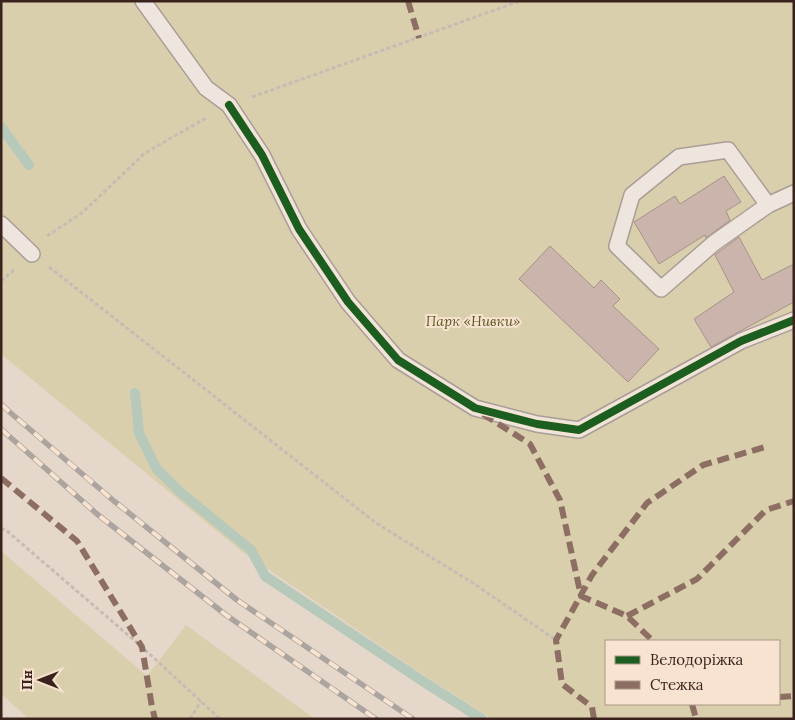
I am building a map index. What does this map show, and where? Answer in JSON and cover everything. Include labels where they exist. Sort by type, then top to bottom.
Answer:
[{"type":"lane","points":[[143,1],[206,88],[229,105],[262,155],[300,229],[348,302],[398,360],[475,408],[537,424],[579,430],[741,340],[794,320]]},
{"type":"lane","points":[[768,205],[728,150],[679,157],[632,194],[617,246],[661,289],[714,243],[768,205],[794,193]]},
{"type":"lane","points":[[1,224],[32,254]]},
{"type":"path","points":[[1,280],[32,254],[43,239],[83,212],[145,153],[229,105],[520,1]]},
{"type":"path","points":[[32,254],[376,523],[473,583],[556,640]]},
{"type":"path","points":[[1,528],[7,531],[142,647],[220,719]]},
{"type":"path","points":[[190,719],[201,701]]},
{"type":"green space","name":"Парк «Нивки»","points":[[1,1],[794,1],[794,719],[492,719],[428,678],[241,551],[1,354]]},
{"type":"green space","points":[[1,551],[147,676],[186,625],[315,719],[29,719],[1,694]]},
{"type":"building","points":[[724,176],[741,202],[726,211],[730,220],[706,238],[705,235],[659,264],[634,222],[675,196],[680,204]]},
{"type":"building","points":[[739,237],[762,280],[794,264],[794,302],[711,347],[694,319],[734,292],[715,255]]},
{"type":"building","points":[[550,246],[594,288],[601,280],[620,299],[613,306],[659,349],[628,382],[519,279]]},
{"type":"waterway","points":[[1,127],[29,165]]},
{"type":"waterway","points":[[135,393],[139,433],[156,468],[180,492],[251,550],[265,576],[482,719]]},
{"type":"railway","points":[[1,404],[114,501],[237,600],[413,719]]},
{"type":"railway","points":[[1,429],[97,514],[226,615],[376,719]]},
{"type":"marked path","points":[[408,1],[419,38]]},
{"type":"marked path","points":[[483,414],[530,444],[560,500],[581,596],[627,616],[652,640]]},
{"type":"marked path","points":[[594,719],[592,707],[562,684],[556,640],[592,575],[647,503],[703,465],[765,447]]},
{"type":"marked path","points":[[1,478],[77,541],[142,647],[155,719]]},
{"type":"marked path","points":[[627,616],[697,579],[766,510],[794,501]]},
{"type":"marked path","points":[[780,697],[794,696]]},
{"type":"marked path","points":[[692,705],[696,719]]},
{"type":"cycle path","points":[[229,105],[262,155],[299,229],[348,302],[398,360],[475,408],[537,424],[579,430],[741,341],[794,320]]}]
